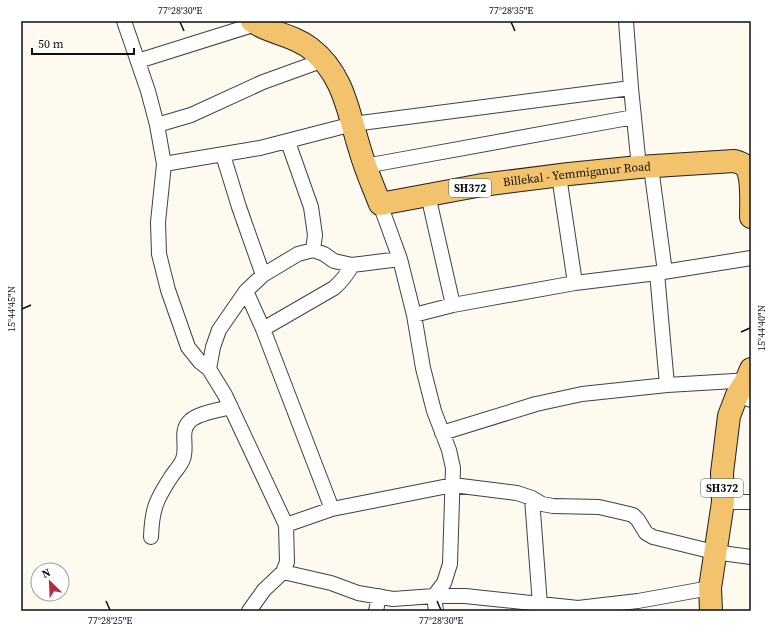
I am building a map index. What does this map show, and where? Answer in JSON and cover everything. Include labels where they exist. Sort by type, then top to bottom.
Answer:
[{"type":"main road","points":[[254,22],[288,36],[309,47],[324,60],[340,84],[365,166],[380,204]]},
{"type":"main road","name":"Billekal - Yemmiganur Road","points":[[380,204],[482,185],[645,167],[734,161],[747,167],[751,183],[751,217]]},
{"type":"main road","name":"SH372","points":[[711,611],[710,588],[714,552],[723,502],[722,473],[729,416],[747,385]]},
{"type":"street","points":[[124,21],[138,61],[157,125],[164,164],[158,222],[159,254],[168,290],[188,347],[200,362],[209,370],[225,395],[286,525],[287,562],[283,572],[264,590],[249,611]]},
{"type":"street","points":[[626,21],[634,117],[645,167],[661,272],[667,385]]},
{"type":"street","points":[[138,61],[254,22]]},
{"type":"street","points":[[157,125],[191,115],[263,82],[324,60]]},
{"type":"street","points":[[164,164],[223,155],[288,142],[353,124],[631,88]]},
{"type":"street","points":[[365,166],[634,117]]},
{"type":"street","points":[[288,142],[311,207],[315,235],[313,250]]},
{"type":"street","points":[[223,155],[239,207],[263,275]]},
{"type":"street","points":[[559,176],[575,282]]},
{"type":"street","points":[[428,195],[453,305]]},
{"type":"street","points":[[380,204],[400,259],[414,315],[423,368],[434,411],[449,450],[453,468],[450,564],[444,583],[434,596],[436,611]]},
{"type":"street","points":[[209,370],[213,347],[219,330],[246,292],[263,275],[298,254],[313,250],[334,260],[352,265],[400,259]]},
{"type":"street","points":[[414,315],[453,305],[575,282],[661,272],[751,258]]},
{"type":"street","points":[[263,328],[334,288],[343,281],[352,265]]},
{"type":"street","points":[[246,292],[263,328],[332,509]]},
{"type":"street","points":[[442,433],[536,404],[582,394],[667,385],[747,385]]},
{"type":"street","points":[[151,537],[154,509],[159,495],[183,460],[186,450],[184,434],[185,427],[196,417],[231,407]]},
{"type":"street","points":[[286,525],[332,509],[453,485],[517,493],[532,498],[542,504],[553,506],[599,507],[625,513],[633,515],[646,533],[653,536],[714,552],[751,557]]},
{"type":"street","points":[[532,498],[540,605]]},
{"type":"street","points":[[723,502],[751,502]]},
{"type":"street","points":[[283,572],[331,583],[358,593],[393,599],[434,596],[465,596],[578,608],[710,588]]},
{"type":"street","points":[[376,611],[379,596]]}]
